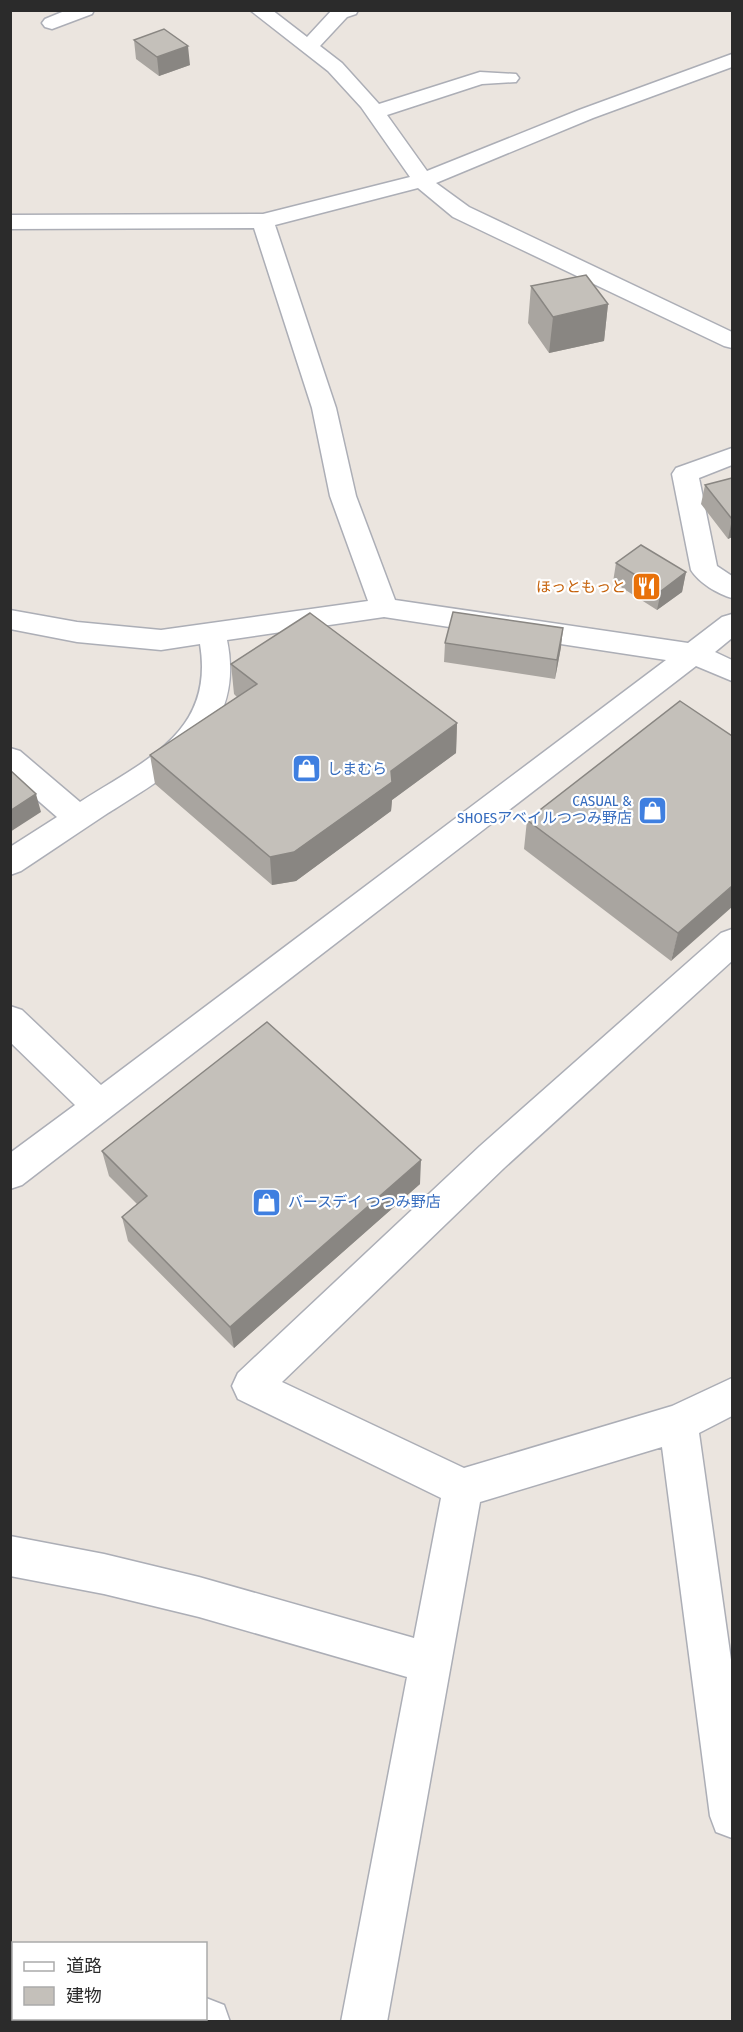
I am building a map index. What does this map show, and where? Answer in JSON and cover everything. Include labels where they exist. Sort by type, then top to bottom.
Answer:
[{"type":"street","points":[[52,22],[85,10]]},
{"type":"street","points":[[259,10],[335,67],[374,112],[428,187],[461,212],[732,341]]},
{"type":"street","points":[[309,46],[340,13],[349,10]]},
{"type":"street","points":[[10,222],[263,221],[424,180],[586,114],[732,60]]},
{"type":"street","points":[[374,112],[480,78],[509,78]]},
{"type":"street","points":[[263,221],[324,408],[343,496],[384,608]]},
{"type":"street","points":[[732,456],[685,474],[704,570],[732,589]]},
{"type":"street","points":[[10,619],[77,632],[160,640],[360,609],[384,608],[694,654],[732,671]]},
{"type":"street","points":[[10,1174],[732,624]]},
{"type":"street","points":[[10,863],[159,765],[192,736],[209,710],[217,683],[218,660],[212,633]]},
{"type":"street","points":[[10,759],[78,818]]},
{"type":"street","points":[[732,942],[492,1157],[251,1386],[463,1488],[678,1423],[732,1396]]},
{"type":"street","points":[[10,1020],[98,1105]]},
{"type":"street","points":[[678,1423],[732,1816]]},
{"type":"street","points":[[364,2022],[463,1488]]},
{"type":"street","points":[[10,1556],[104,1574],[199,1597],[430,1663]]},
{"type":"building","points":[[164,29],[188,46],[157,57],[134,40]]},
{"type":"building","points":[[586,275],[608,304],[553,317],[531,286]]},
{"type":"building","points":[[732,478],[732,519],[705,485]]},
{"type":"building","points":[[641,545],[686,572],[661,591],[616,563]]},
{"type":"building","points":[[453,612],[563,628],[557,660],[445,643]]},
{"type":"building","name":"しまむら","points":[[310,613],[457,723],[391,771],[392,782],[294,852],[270,857],[150,755],[257,684],[231,664]]},
{"type":"building","name":"CASUAL & SHOESアベイルつつみ野店","points":[[680,701],[732,736],[732,886],[678,933],[527,820]]},
{"type":"building","points":[[10,770],[36,794],[10,811]]},
{"type":"building","name":"バースデイ つつみ野店","points":[[267,1022],[421,1160],[230,1327],[122,1217],[147,1196],[102,1151]]},
{"type":"place","name":"ほっともっと","points":[[647,587]]},
{"type":"place","name":"しまむら","points":[[306,769]]},
{"type":"place","name":"CASUAL & SHOESアベイルつつみ野店","points":[[653,810]]},
{"type":"place","name":"バースデイ つつみ野店","points":[[267,1202]]}]
